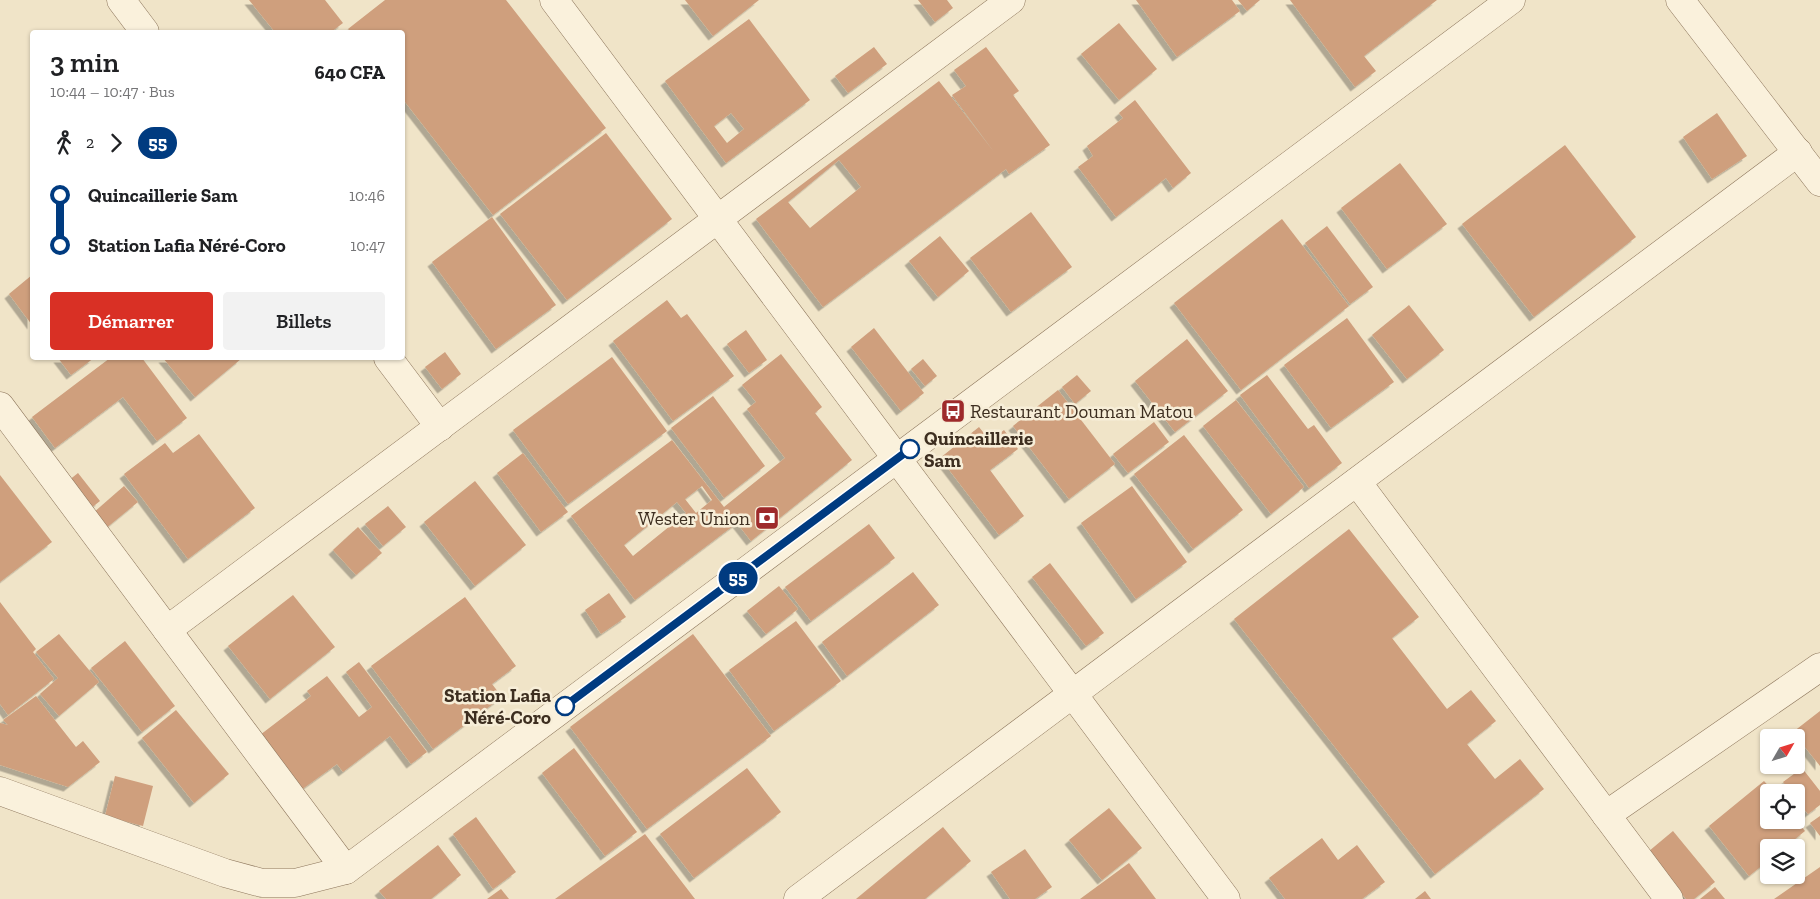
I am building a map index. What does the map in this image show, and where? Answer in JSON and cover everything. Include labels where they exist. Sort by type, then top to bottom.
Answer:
[{"type":"street","points":[[121,0],[144,30]]},
{"type":"street","points":[[554,0],[1226,899]]},
{"type":"street","points":[[0,791],[226,873],[262,883],[295,883],[346,870],[1511,0]]},
{"type":"street","points":[[1680,0],[1820,182]]},
{"type":"street","points":[[167,630],[718,219],[1003,2]]},
{"type":"street","points":[[802,898],[1798,152]]},
{"type":"street","points":[[390,360],[440,426]]},
{"type":"street","points":[[0,406],[346,870]]},
{"type":"street","points":[[1357,482],[1669,899]]},
{"type":"street","points":[[1606,815],[1820,668]]},
{"type":"building","points":[[249,0],[325,0],[343,23],[334,30],[273,30]]},
{"type":"building","points":[[385,0],[506,0],[606,128],[493,215],[405,102],[405,30],[348,29]]},
{"type":"building","points":[[685,0],[759,0],[713,36]]},
{"type":"building","points":[[918,0],[947,0],[953,8],[935,22]]},
{"type":"building","points":[[1136,0],[1232,0],[1240,11],[1177,57]]},
{"type":"building","points":[[1238,0],[1260,0],[1247,11]]},
{"type":"building","points":[[1290,0],[1437,0],[1364,56],[1376,71],[1355,87]]},
{"type":"building","points":[[749,19],[810,100],[726,163],[665,81]],"holes":[[[731,113],[744,129],[727,143],[714,126]]]},
{"type":"building","points":[[1119,23],[1157,69],[1119,100],[1081,54]]},
{"type":"building","points":[[874,47],[887,64],[848,93],[835,76]]},
{"type":"building","points":[[986,47],[1019,91],[1013,95],[1050,145],[1009,174],[1006,169],[823,307],[756,219],[939,81],[994,152],[952,95],[966,86],[954,70]],"holes":[[[839,160],[861,187],[810,228],[788,202]]]},
{"type":"building","points":[[1135,100],[1191,173],[1173,188],[1166,178],[1116,217],[1078,167],[1093,156],[1087,146],[1123,118],[1119,113]]},
{"type":"building","points":[[1717,113],[1747,156],[1712,179],[1683,137]]},
{"type":"building","points":[[606,133],[672,219],[567,300],[500,214]]},
{"type":"building","points":[[1565,145],[1636,237],[1534,317],[1462,224]]},
{"type":"building","points":[[1400,163],[1447,224],[1387,269],[1341,208]]},
{"type":"building","points":[[1031,212],[1072,267],[1011,312],[970,258]]},
{"type":"building","points":[[492,217],[556,305],[496,349],[432,262]]},
{"type":"building","points":[[1282,219],[1349,306],[1241,390],[1174,303]]},
{"type":"building","points":[[1327,226],[1373,287],[1350,304],[1305,243]]},
{"type":"building","points":[[940,236],[969,271],[938,297],[909,261]]},
{"type":"building","points":[[30,277],[30,322],[9,294]]},
{"type":"building","points":[[667,300],[681,318],[687,314],[734,376],[673,421],[613,341]]},
{"type":"building","points":[[1409,305],[1444,350],[1407,379],[1372,335]]},
{"type":"building","points":[[1347,318],[1394,382],[1331,428],[1284,365]]},
{"type":"building","points":[[874,328],[924,393],[901,411],[851,347]]},
{"type":"building","points":[[746,330],[767,360],[749,373],[727,344]]},
{"type":"building","points":[[1187,339],[1228,391],[1175,432],[1135,381]]},
{"type":"building","points":[[445,352],[461,374],[442,389],[425,367]]},
{"type":"building","points":[[781,354],[822,407],[815,413],[852,460],[751,541],[737,523],[635,600],[571,516],[672,440],[724,507],[785,458],[747,409],[756,402],[742,385]],"holes":[[[702,486],[712,500],[696,513],[685,499]],[[677,502],[686,513],[633,556],[624,545]]]},
{"type":"building","points":[[612,357],[667,431],[568,504],[513,430]]},
{"type":"building","points":[[923,359],[937,376],[925,386],[911,369]]},
{"type":"building","points":[[60,360],[91,360],[71,375]]},
{"type":"building","points":[[107,360],[144,360],[187,418],[157,441],[123,397],[55,448],[32,417]]},
{"type":"building","points":[[165,360],[240,360],[195,397]]},
{"type":"building","points":[[1077,375],[1091,391],[1075,404],[1062,387]]},
{"type":"building","points":[[1267,375],[1308,429],[1314,425],[1342,463],[1309,488],[1240,395]]},
{"type":"building","points":[[1058,390],[1115,464],[1069,499],[1013,426]]},
{"type":"building","points":[[713,396],[765,466],[724,498],[671,428]]},
{"type":"building","points":[[1236,400],[1304,487],[1271,514],[1203,426]]},
{"type":"building","points":[[1154,422],[1169,442],[1128,473],[1113,454]]},
{"type":"building","points":[[979,427],[990,441],[1004,430],[1018,449],[990,470],[1024,516],[999,535],[940,458]]},
{"type":"building","points":[[199,434],[255,508],[188,559],[124,474],[165,443],[173,453]]},
{"type":"building","points":[[1184,435],[1243,510],[1193,549],[1134,474]]},
{"type":"building","points":[[523,453],[568,512],[541,532],[497,473]]},
{"type":"building","points":[[78,473],[100,501],[90,509],[68,481]]},
{"type":"building","points":[[0,475],[52,542],[0,582]]},
{"type":"building","points":[[475,481],[526,545],[475,586],[424,522]]},
{"type":"building","points":[[124,486],[138,502],[105,529],[92,514]]},
{"type":"building","points":[[1132,486],[1187,562],[1136,599],[1081,523]]},
{"type":"building","points":[[388,506],[406,527],[383,546],[365,524]]},
{"type":"building","points":[[869,524],[895,558],[811,621],[785,587]]},
{"type":"building","points":[[358,527],[382,553],[356,575],[333,550]]},
{"type":"building","points":[[1349,529],[1419,617],[1392,638],[1447,709],[1471,690],[1496,721],[1467,744],[1495,779],[1520,759],[1544,789],[1435,874],[1234,619]]},
{"type":"building","points":[[1050,563],[1104,633],[1086,646],[1032,577]]},
{"type":"building","points":[[913,572],[939,605],[847,676],[822,642]]},
{"type":"building","points":[[779,586],[798,609],[766,634],[747,611]]},
{"type":"building","points":[[609,593],[626,617],[601,634],[585,610]]},
{"type":"building","points":[[293,595],[335,647],[270,699],[228,646]]},
{"type":"building","points":[[465,597],[516,666],[492,684],[502,697],[433,749],[371,666]]},
{"type":"building","points":[[0,602],[36,649],[33,652],[54,679],[8,715],[0,704]]},
{"type":"building","points":[[796,621],[841,681],[774,731],[729,670]]},
{"type":"building","points":[[59,634],[99,682],[59,716],[40,694],[58,678],[36,652]]},
{"type":"building","points":[[693,634],[771,736],[647,829],[570,727]]},
{"type":"building","points":[[125,641],[175,706],[142,732],[91,668]]},
{"type":"building","points":[[359,662],[427,752],[411,764],[390,736],[343,772],[337,764],[301,790],[260,735],[311,696],[307,691],[327,676],[359,717],[372,707],[346,672]]},
{"type":"building","points":[[36,696],[76,747],[83,741],[100,762],[68,787],[0,765],[0,723],[8,725],[3,720]]},
{"type":"building","points":[[176,710],[229,774],[194,803],[142,738]]},
{"type":"building","points":[[1820,711],[1820,766],[1805,747],[1805,729],[1797,729]]},
{"type":"building","points":[[574,748],[637,832],[605,856],[542,773]]},
{"type":"building","points":[[747,768],[781,812],[694,878],[660,834]]},
{"type":"building","points":[[1805,772],[1820,791],[1820,805],[1808,814],[1805,810],[1805,784],[1785,784],[1783,782],[1794,774],[1805,774]]},
{"type":"building","points":[[115,776],[153,786],[143,826],[105,816]]},
{"type":"building","points":[[1760,784],[1760,829],[1803,829],[1805,831],[1795,839],[1760,839],[1760,867],[1749,876],[1709,826]]},
{"type":"building","points":[[1109,808],[1142,848],[1102,880],[1069,840]]},
{"type":"building","points":[[1820,816],[1820,836],[1810,823]]},
{"type":"building","points":[[476,817],[516,872],[493,889],[453,834]]},
{"type":"building","points":[[943,827],[971,861],[925,899],[856,899]]},
{"type":"building","points":[[1673,831],[1715,882],[1694,899],[1686,899],[1648,852]]},
{"type":"building","points":[[645,834],[695,899],[555,899]]},
{"type":"building","points":[[1322,838],[1338,860],[1357,845],[1385,882],[1362,899],[1285,899],[1269,878]]},
{"type":"building","points":[[438,845],[461,875],[431,899],[386,899],[379,891]]},
{"type":"building","points":[[1025,849],[1052,887],[1035,899],[1010,899],[991,872]]},
{"type":"building","points":[[1129,863],[1156,899],[1080,899]]},
{"type":"building","points":[[1820,867],[1820,899],[1774,899],[1796,884],[1805,884],[1805,877]]},
{"type":"building","points":[[1715,887],[1725,899],[1700,899]]},
{"type":"building","points":[[501,889],[509,899],[487,899]]},
{"type":"building","points":[[1425,891],[1431,899],[1415,899]]},
{"type":"bus line","name":"55","points":[[565,706],[910,449]]},
{"type":"place","name":"Restaurant Douman Matou","points":[[953,411]]},
{"type":"place","name":"Quincaillerie Sam","points":[[910,449]]},
{"type":"place","name":"Wester Union","points":[[767,518]]},
{"type":"place","name":"Station Lafia Néré-Coro","points":[[565,706]]}]
